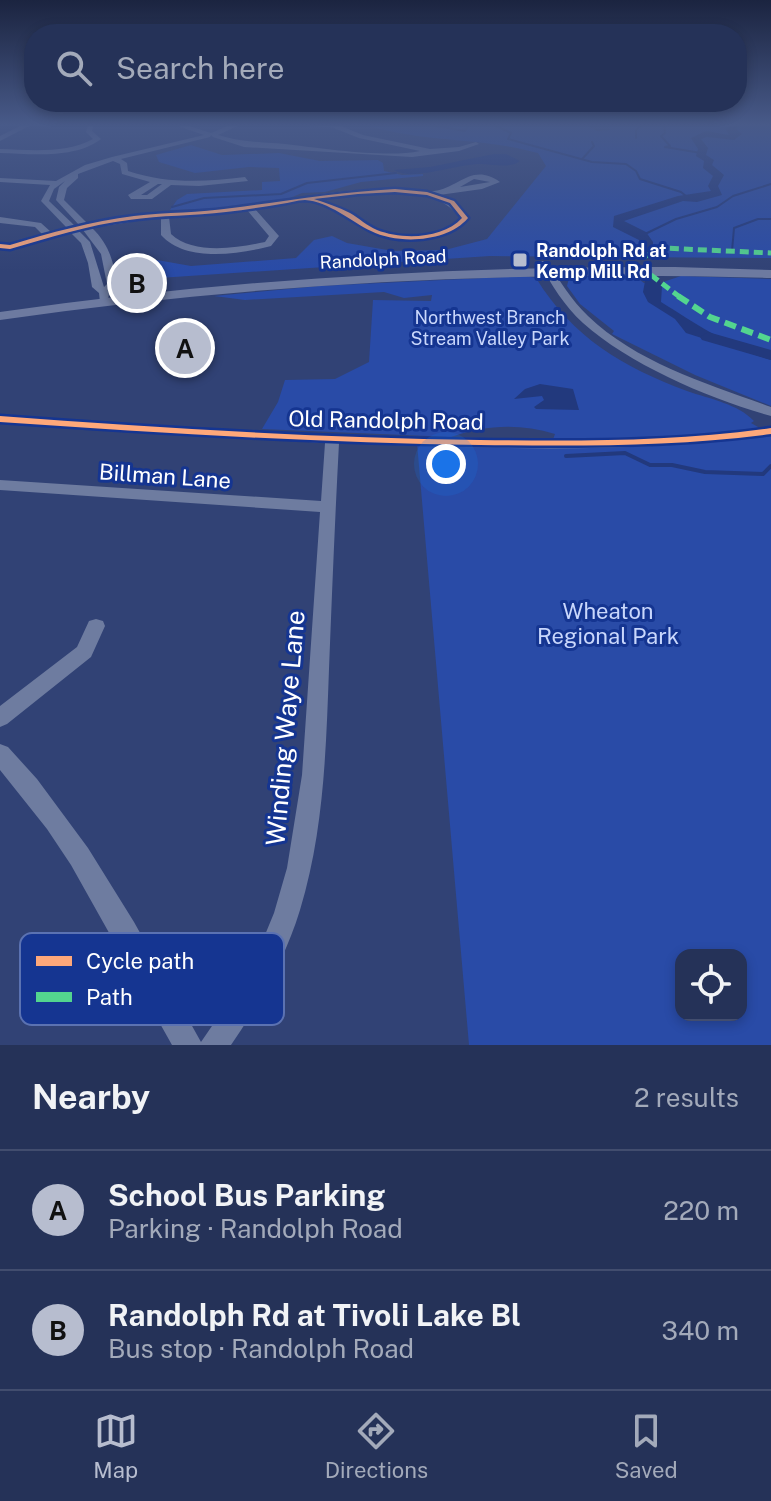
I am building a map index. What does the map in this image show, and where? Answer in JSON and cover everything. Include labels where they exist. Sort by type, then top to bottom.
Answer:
[{"type":"main road","name":"Randolph Road","points":[[0,304],[361,277],[545,267],[771,266]]},
{"type":"main road","name":"Randolph Road","points":[[545,267],[771,274]]},
{"type":"main road","name":"Randolph Road","points":[[0,316],[104,297]]},
{"type":"street","points":[[71,173],[53,183],[45,192],[45,201],[75,231],[90,254],[97,287],[104,297],[112,285],[111,264],[100,239],[60,200],[59,193],[67,183],[88,173]]},
{"type":"street","points":[[127,173],[155,182],[185,184],[202,190],[219,183],[245,179]]},
{"type":"street","points":[[0,180],[67,183]]},
{"type":"street","points":[[155,182],[131,197],[149,197],[169,183]]},
{"type":"street","points":[[431,195],[455,187]]},
{"type":"street","points":[[0,246],[10,247],[89,228],[165,215],[249,208],[309,199],[368,191],[431,195],[458,206],[465,218],[460,226],[450,232],[430,235],[380,233],[346,213],[309,199]]},
{"type":"street","points":[[165,215],[169,240],[189,247],[259,247],[273,240],[274,236],[249,208]]},
{"type":"street","points":[[0,220],[38,225],[50,237]]},
{"type":"street","points":[[545,267],[569,305],[610,340],[683,378],[771,412]]},
{"type":"street","name":"Old Randolph Road","points":[[0,419],[332,441],[672,442],[771,431]]},
{"type":"street","name":"Winding Waye Lane","points":[[280,933],[305,853],[314,780],[332,441]]},
{"type":"street","name":"Billman Lane","points":[[0,485],[328,507]]},
{"type":"street","points":[[0,718],[84,652],[96,626]]},
{"type":"street","points":[[0,754],[25,780],[79,853],[124,933]]},
{"type":"street","points":[[177,1025],[188,1045]]},
{"type":"street","name":"Winding Waye Lane","points":[[214,1045],[227,1025]]},
{"type":"green space","points":[[279,173],[423,174],[361,182],[325,192],[302,193],[285,200],[231,208],[170,210],[177,200],[187,194],[262,190],[262,182],[280,181]]},
{"type":"green space","name":"Northwest Branch Stream Valley Park","points":[[541,173],[771,173],[771,258],[490,256],[159,278],[140,257],[191,266],[296,258],[314,240],[332,236],[347,243],[393,251],[445,250],[487,239]]},
{"type":"green space","name":"Northwest Branch Stream Valley Park","points":[[681,276],[771,279],[771,406],[695,375],[612,334],[614,331],[580,304],[567,286],[569,278],[636,277],[644,283],[661,286],[663,282]]},
{"type":"green space","name":"Wheaton Regional Park","points":[[536,278],[566,318],[601,348],[664,382],[740,410],[758,427],[754,433],[771,434],[771,1045],[469,1045],[417,443],[552,442],[555,434],[515,427],[489,428],[451,437],[262,429],[278,402],[285,380],[335,379],[369,362],[373,300],[431,301],[432,295],[404,298],[384,292],[245,300],[214,296],[319,286]]},
{"type":"shaded area","points":[[646,276],[659,279],[661,302],[714,334],[741,347],[771,356],[771,360],[686,333],[675,319],[648,302],[643,292]]},
{"type":"shaded area","points":[[540,384],[573,389],[579,410],[536,409],[534,407],[544,400],[542,396],[514,399],[525,389]]},
{"type":"waterway","points":[[172,207],[204,198],[281,194],[307,183],[396,173]]},
{"type":"waterway","points":[[637,173],[640,179],[681,192],[686,196],[682,198]]},
{"type":"waterway","points":[[640,252],[648,247],[645,238],[617,224],[618,219],[682,198],[697,199],[718,193],[713,186],[719,175],[716,173]]},
{"type":"waterway","points":[[643,235],[676,219],[717,207],[733,196],[771,184]]},
{"type":"waterway","points":[[732,251],[734,228],[758,219],[771,219]]},
{"type":"waterway","points":[[708,337],[771,355]]},
{"type":"waterway","points":[[566,456],[625,453],[650,465],[672,465],[705,472],[763,474],[771,466]]},
{"type":"marked path","points":[[644,257],[662,248],[771,253]]},
{"type":"marked path","points":[[651,275],[662,286],[710,317],[771,340]]},
{"type":"cycle path","points":[[0,246],[10,247],[114,220],[221,211],[358,192],[427,193],[452,202],[465,218],[458,226],[438,235],[387,235],[341,211],[309,199]]},
{"type":"cycle path","points":[[0,419],[255,436],[446,442],[640,442],[706,439],[771,431]]},
{"type":"place","name":"Randolph Rd at Kemp Mill Rd","points":[[520,260]]},
{"type":"place","name":"Randolph Rd at Tivoli Lake Bl","points":[[137,283]]},
{"type":"place","name":"School Bus Parking","points":[[185,348]]}]
